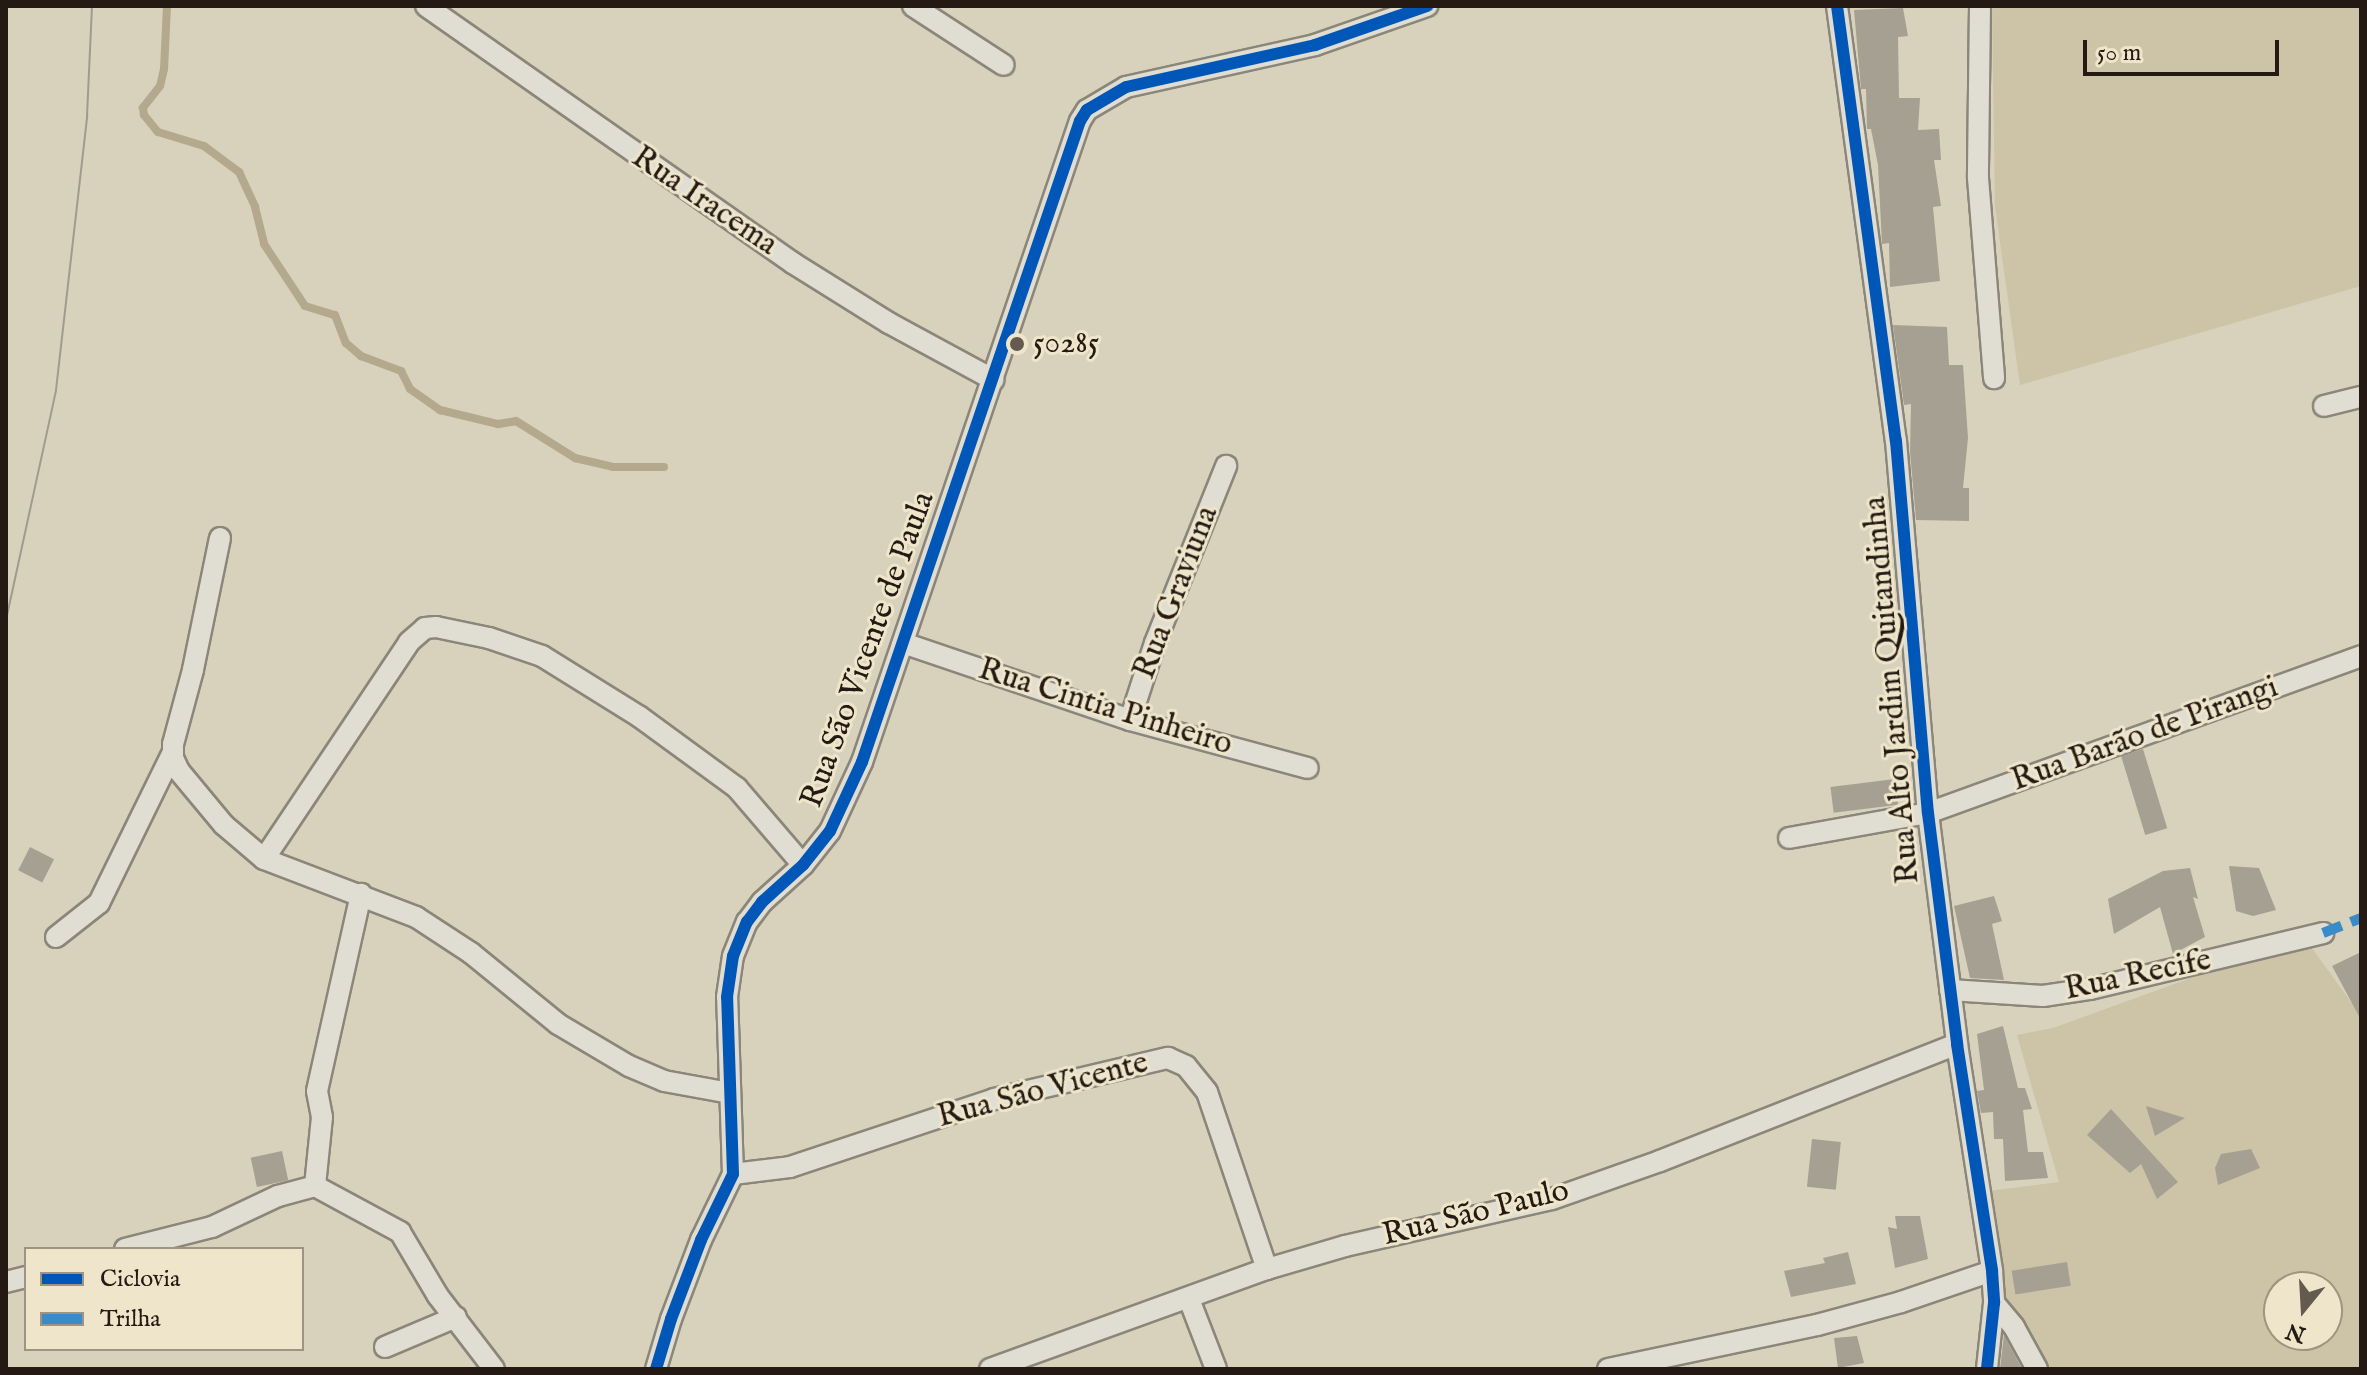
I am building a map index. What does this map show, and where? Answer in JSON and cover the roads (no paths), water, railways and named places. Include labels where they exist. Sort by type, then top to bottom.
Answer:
[{"type":"street","name":"Rua Iracema","points":[[426,6],[793,263],[889,323],[994,380]]},
{"type":"street","points":[[913,6],[1004,65]]},
{"type":"street","name":"Rua São Vicente de Paula","points":[[656,1369],[701,1240],[733,1174],[727,997],[733,956],[747,922],[762,902],[803,865],[830,831],[844,805],[994,380],[1080,121],[1087,110],[1126,87],[1315,45],[1427,6]]},
{"type":"street","name":"Rua Alto Jardim Quitandinha","points":[[1837,6],[1896,441],[1928,813],[1957,1044],[1992,1271],[1994,1303],[1987,1369]]},
{"type":"street","points":[[1980,6],[1978,178],[1994,378]]},
{"type":"street","points":[[2324,406],[2361,397]]},
{"type":"street","name":"Rua Graviuna","points":[[1130,720],[1155,643],[1226,466]]},
{"type":"street","points":[[56,937],[99,903],[173,752],[220,538]]},
{"type":"street","points":[[264,859],[409,642],[425,628],[436,627],[489,638],[542,656],[640,717],[737,788],[803,865]]},
{"type":"street","name":"Rua Cintia Pinheiro","points":[[903,643],[1130,720],[1308,768]]},
{"type":"street","name":"Rua Barão de Pirangi","points":[[1928,813],[2361,656]]},
{"type":"street","points":[[173,752],[179,771],[224,825],[264,859],[416,917],[446,935],[558,1024],[629,1066],[664,1081],[730,1093]]},
{"type":"street","points":[[1789,838],[1928,813]]},
{"type":"street","points":[[315,1186],[322,1117],[317,1091],[361,894]]},
{"type":"street","name":"Rua Recife","points":[[1950,990],[2043,996],[2090,989],[2323,933]]},
{"type":"street","name":"Rua São Paulo","points":[[990,1369],[1267,1269],[1345,1246],[1552,1199],[1660,1161],[1957,1044]]},
{"type":"street","name":"Rua São Vicente","points":[[733,1174],[790,1167],[994,1099],[1168,1058],[1186,1066],[1207,1092],[1267,1269]]},
{"type":"street","points":[[133,1247],[212,1227],[278,1196],[315,1186],[400,1232],[438,1296],[494,1369]]},
{"type":"street","points":[[1608,1369],[1817,1325],[1901,1302],[1992,1271]]},
{"type":"street","points":[[1189,1299],[1216,1369]]},
{"type":"street","points":[[1994,1303],[2019,1335],[2037,1369]]},
{"type":"street","points":[[385,1347],[456,1317]]},
{"type":"waterway","points":[[167,6],[164,69],[160,86],[143,108],[144,115],[158,132],[204,146],[239,172],[255,207],[264,244],[305,306],[335,315],[346,343],[361,356],[401,371],[410,389],[440,410],[498,424],[516,421],[575,458],[613,467],[664,467]]},
{"type":"tram line","points":[[6,620],[56,390],[87,116],[92,6]]},
{"type":"place","name":"50285","points":[[1017,344]]}]
